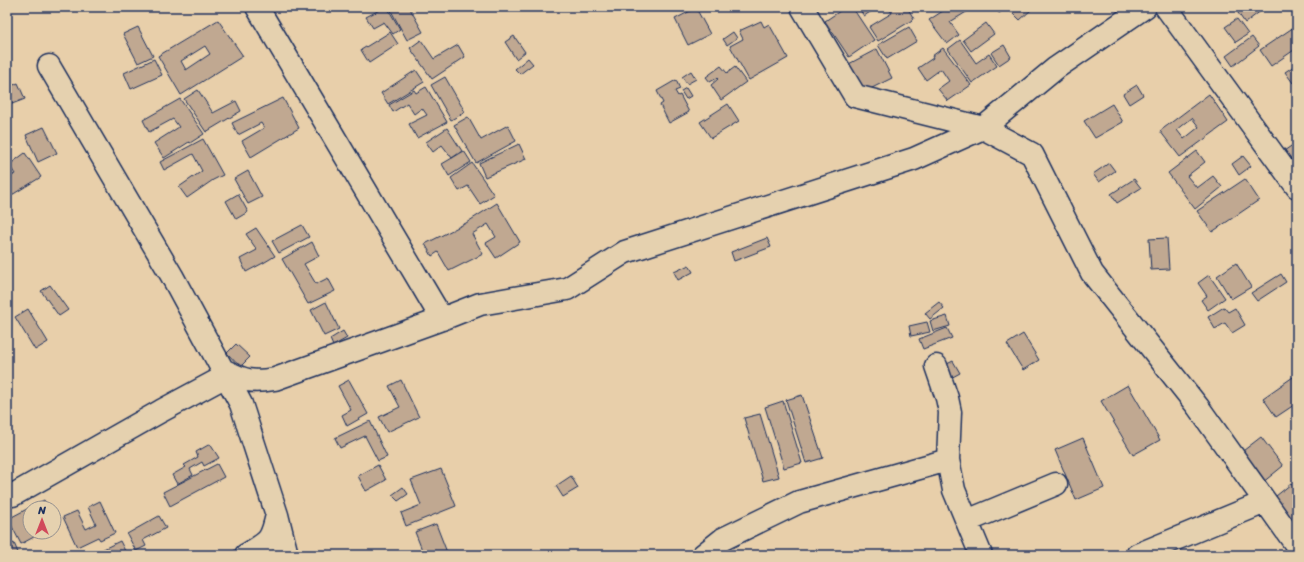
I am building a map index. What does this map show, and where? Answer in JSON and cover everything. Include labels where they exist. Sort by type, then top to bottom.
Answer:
[{"type":"street","points":[[257,7],[442,319]]},
{"type":"street","points":[[802,7],[855,96],[983,128],[1032,154],[1092,273],[1198,407],[1297,546]]},
{"type":"street","points":[[13,495],[225,373],[248,381],[258,382],[275,379],[480,304],[567,289],[625,252],[914,159],[983,128],[1056,68],[1145,7]]},
{"type":"street","points":[[1166,7],[1297,187]]},
{"type":"street","points":[[48,66],[168,269],[241,404],[277,515],[287,555]]},
{"type":"street","points":[[936,366],[947,398],[950,412],[948,460],[954,490],[981,555]]},
{"type":"street","points":[[703,555],[722,539],[799,502],[948,460]]},
{"type":"street","points":[[967,521],[1056,484]]},
{"type":"street","points":[[1137,555],[1265,502]]},
{"type":"street","points":[[246,555],[267,542],[273,533],[277,515]]},
{"type":"building","points":[[387,7],[400,29],[393,34],[384,22],[373,28],[366,17]]},
{"type":"building","points":[[389,7],[409,7],[423,32],[407,40]]},
{"type":"building","points":[[846,7],[852,7],[874,40],[849,57],[825,21]]},
{"type":"building","points":[[858,7],[878,7],[864,16]]},
{"type":"building","points":[[888,7],[907,7],[914,19],[878,41],[869,27],[892,13]]},
{"type":"building","points":[[949,7],[965,7],[968,11],[950,22],[959,35],[947,44],[929,20]]},
{"type":"building","points":[[994,7],[1008,7],[999,13]]},
{"type":"building","points":[[1016,7],[1028,7],[1031,10],[1020,20],[1011,11]]},
{"type":"building","points":[[1240,7],[1266,7],[1245,23],[1236,10]]},
{"type":"building","points":[[696,8],[710,34],[688,45],[675,19]]},
{"type":"building","points":[[1237,19],[1248,34],[1236,42],[1225,27]]},
{"type":"building","points":[[218,20],[243,56],[181,95],[158,56]],"holes":[[[205,46],[210,54],[186,70],[181,61]]]},
{"type":"building","points":[[761,21],[764,27],[769,24],[788,58],[749,80],[730,46],[743,39],[739,31]]},
{"type":"building","points":[[986,23],[994,34],[971,51],[963,40]]},
{"type":"building","points":[[1297,25],[1297,48],[1271,66],[1260,50]]},
{"type":"building","points":[[138,27],[153,56],[138,63],[123,34]]},
{"type":"building","points":[[909,27],[917,41],[887,59],[878,45]]},
{"type":"building","points":[[390,32],[398,44],[369,63],[361,50]]},
{"type":"building","points":[[733,32],[737,38],[727,45],[723,39]]},
{"type":"building","points":[[514,36],[525,52],[516,59],[505,42]]},
{"type":"building","points":[[1252,37],[1259,46],[1233,66],[1226,56]]},
{"type":"building","points":[[421,40],[434,59],[458,45],[465,57],[432,79],[410,48]]},
{"type":"building","points":[[960,40],[976,63],[989,54],[997,66],[972,83],[948,49]]},
{"type":"building","points":[[1004,45],[1011,57],[999,65],[991,53]]},
{"type":"building","points":[[943,48],[971,85],[948,101],[938,89],[949,81],[941,69],[926,80],[918,68],[933,58],[932,56]]},
{"type":"building","points":[[877,49],[892,78],[860,94],[845,66]]},
{"type":"building","points":[[528,58],[533,64],[520,74],[515,69]]},
{"type":"building","points":[[154,59],[162,75],[131,89],[124,73]]},
{"type":"building","points":[[1297,64],[1297,80],[1293,83],[1285,72]]},
{"type":"building","points":[[721,66],[727,73],[735,67],[746,82],[721,100],[711,85],[718,79],[717,78],[710,82],[706,77]]},
{"type":"building","points":[[416,70],[424,82],[388,104],[381,93]]},
{"type":"building","points":[[691,71],[696,79],[687,84],[682,77]]},
{"type":"building","points":[[445,77],[465,112],[451,120],[431,85]]},
{"type":"building","points":[[676,80],[680,89],[675,91],[678,96],[680,95],[689,112],[669,123],[660,105],[663,103],[657,91]]},
{"type":"building","points":[[18,83],[25,99],[12,104],[7,94],[7,88]]},
{"type":"building","points":[[1137,85],[1143,95],[1129,104],[1123,94]]},
{"type":"building","points":[[426,87],[447,122],[417,138],[409,124],[427,115],[422,108],[414,114],[407,103],[393,112],[389,105],[414,90],[416,93]]},
{"type":"building","points":[[686,88],[691,96],[686,99],[681,91]]},
{"type":"building","points":[[198,90],[213,113],[236,101],[241,111],[206,132],[184,99]]},
{"type":"building","points":[[1209,94],[1228,122],[1180,157],[1160,131]],"holes":[[[1192,118],[1199,127],[1184,139],[1177,130]]]},
{"type":"building","points":[[283,98],[299,128],[251,157],[242,141],[264,128],[261,123],[238,135],[232,123]]},
{"type":"building","points":[[180,99],[204,134],[164,158],[154,143],[179,127],[173,119],[149,132],[143,120]]},
{"type":"building","points":[[728,104],[739,121],[711,138],[700,122]]},
{"type":"building","points":[[1112,104],[1123,122],[1095,138],[1084,121]]},
{"type":"building","points":[[468,117],[481,140],[508,125],[516,141],[476,163],[454,125]]},
{"type":"building","points":[[44,127],[57,153],[38,162],[26,135]]},
{"type":"building","points":[[447,128],[462,151],[452,158],[442,145],[433,152],[426,142]]},
{"type":"building","points":[[203,139],[223,175],[187,198],[179,187],[202,171],[193,154],[164,170],[160,162]]},
{"type":"building","points":[[1297,142],[1297,175],[1281,153]]},
{"type":"building","points":[[519,144],[526,159],[485,177],[479,163]]},
{"type":"building","points":[[464,151],[471,162],[449,176],[442,164]]},
{"type":"building","points":[[1197,151],[1205,162],[1187,176],[1197,188],[1213,176],[1222,187],[1195,209],[1168,173]]},
{"type":"building","points":[[25,153],[41,177],[7,198],[7,179],[15,174],[9,165]]},
{"type":"building","points":[[1243,156],[1251,166],[1239,175],[1232,164]]},
{"type":"building","points":[[472,163],[494,195],[480,204],[468,186],[459,191],[451,178]]},
{"type":"building","points":[[1109,163],[1115,171],[1099,182],[1093,174]]},
{"type":"building","points":[[7,164],[13,175],[7,178]]},
{"type":"building","points":[[248,171],[262,197],[248,204],[234,179]]},
{"type":"building","points":[[1134,179],[1141,188],[1117,203],[1111,194]]},
{"type":"building","points":[[1245,179],[1259,200],[1212,232],[1197,211]]},
{"type":"building","points":[[238,194],[248,212],[236,219],[226,201]]},
{"type":"building","points":[[497,203],[520,242],[496,258],[486,243],[496,237],[488,224],[472,234],[483,254],[449,271],[438,252],[432,256],[425,244],[466,223]]},
{"type":"building","points":[[302,225],[309,237],[279,253],[272,241]]},
{"type":"building","points":[[256,228],[275,256],[246,272],[240,259],[257,250],[246,234]]},
{"type":"building","points":[[767,238],[771,247],[734,261],[731,252]]},
{"type":"building","points":[[1167,238],[1169,269],[1151,270],[1149,239]]},
{"type":"building","points":[[312,242],[319,256],[304,264],[316,284],[328,278],[335,291],[308,304],[282,259]]},
{"type":"building","points":[[1236,263],[1251,287],[1231,299],[1217,276]]},
{"type":"building","points":[[689,265],[693,272],[678,280],[674,272]]},
{"type":"building","points":[[1281,274],[1286,282],[1257,301],[1251,293]]},
{"type":"building","points":[[1209,275],[1225,298],[1208,310],[1201,300],[1207,296],[1198,283]]},
{"type":"building","points":[[50,285],[68,310],[59,316],[41,291]]},
{"type":"building","points":[[326,302],[339,329],[324,336],[311,310]]},
{"type":"building","points":[[939,302],[944,308],[930,319],[925,313]]},
{"type":"building","points":[[1224,307],[1228,312],[1235,308],[1245,325],[1232,333],[1225,323],[1215,329],[1208,317]]},
{"type":"building","points":[[28,309],[48,342],[35,350],[15,317]]},
{"type":"building","points":[[947,316],[950,326],[933,331],[930,321]]},
{"type":"building","points":[[927,322],[930,332],[911,336],[909,326]]},
{"type":"building","points":[[947,328],[952,338],[923,349],[919,339]]},
{"type":"building","points":[[343,331],[347,338],[333,346],[330,339]]},
{"type":"building","points":[[1023,334],[1039,360],[1023,370],[1007,344]]},
{"type":"building","points":[[236,344],[250,357],[240,367],[227,353]]},
{"type":"building","points":[[953,361],[960,373],[949,379],[943,366]]},
{"type":"building","points":[[1293,377],[1297,383],[1297,403],[1276,417],[1263,398]]},
{"type":"building","points":[[349,380],[368,414],[347,426],[342,415],[351,410],[338,386]]},
{"type":"building","points":[[401,380],[419,417],[387,432],[379,417],[400,407],[389,386]]},
{"type":"building","points":[[1128,385],[1160,440],[1133,455],[1101,401]]},
{"type":"building","points":[[802,395],[823,458],[806,463],[786,400]]},
{"type":"building","points":[[783,401],[802,463],[784,468],[765,407]]},
{"type":"building","points":[[760,414],[779,477],[763,481],[744,418]]},
{"type":"building","points":[[370,421],[387,457],[378,461],[365,436],[340,448],[335,438]]},
{"type":"building","points":[[1261,437],[1283,466],[1262,483],[1239,454]]},
{"type":"building","points":[[1083,438],[1104,488],[1076,500],[1055,450]]},
{"type":"building","points":[[210,444],[219,458],[204,466],[202,462],[190,469],[193,475],[177,484],[172,475],[186,467],[184,465],[198,457],[196,452]]},
{"type":"building","points":[[217,464],[224,477],[170,506],[163,492]]},
{"type":"building","points":[[378,465],[386,480],[366,491],[358,476]]},
{"type":"building","points":[[441,469],[456,506],[406,526],[401,513],[421,505],[411,480]]},
{"type":"building","points":[[571,476],[578,488],[563,497],[556,486]]},
{"type":"building","points":[[1291,484],[1297,490],[1297,517],[1290,523],[1271,500]]},
{"type":"building","points":[[403,487],[408,494],[398,501],[392,495]]},
{"type":"building","points":[[100,501],[115,533],[100,540],[98,537],[77,547],[63,517],[77,511],[86,529],[96,524],[88,507]]},
{"type":"building","points":[[22,512],[22,540],[28,540],[21,544],[8,519]]},
{"type":"building","points":[[159,516],[166,528],[143,540],[146,546],[136,551],[127,534]]},
{"type":"building","points":[[436,524],[448,555],[424,555],[415,532]]},
{"type":"building","points":[[120,541],[127,555],[91,555]]},
{"type":"building","points":[[14,543],[19,555],[7,555],[7,546]]}]
